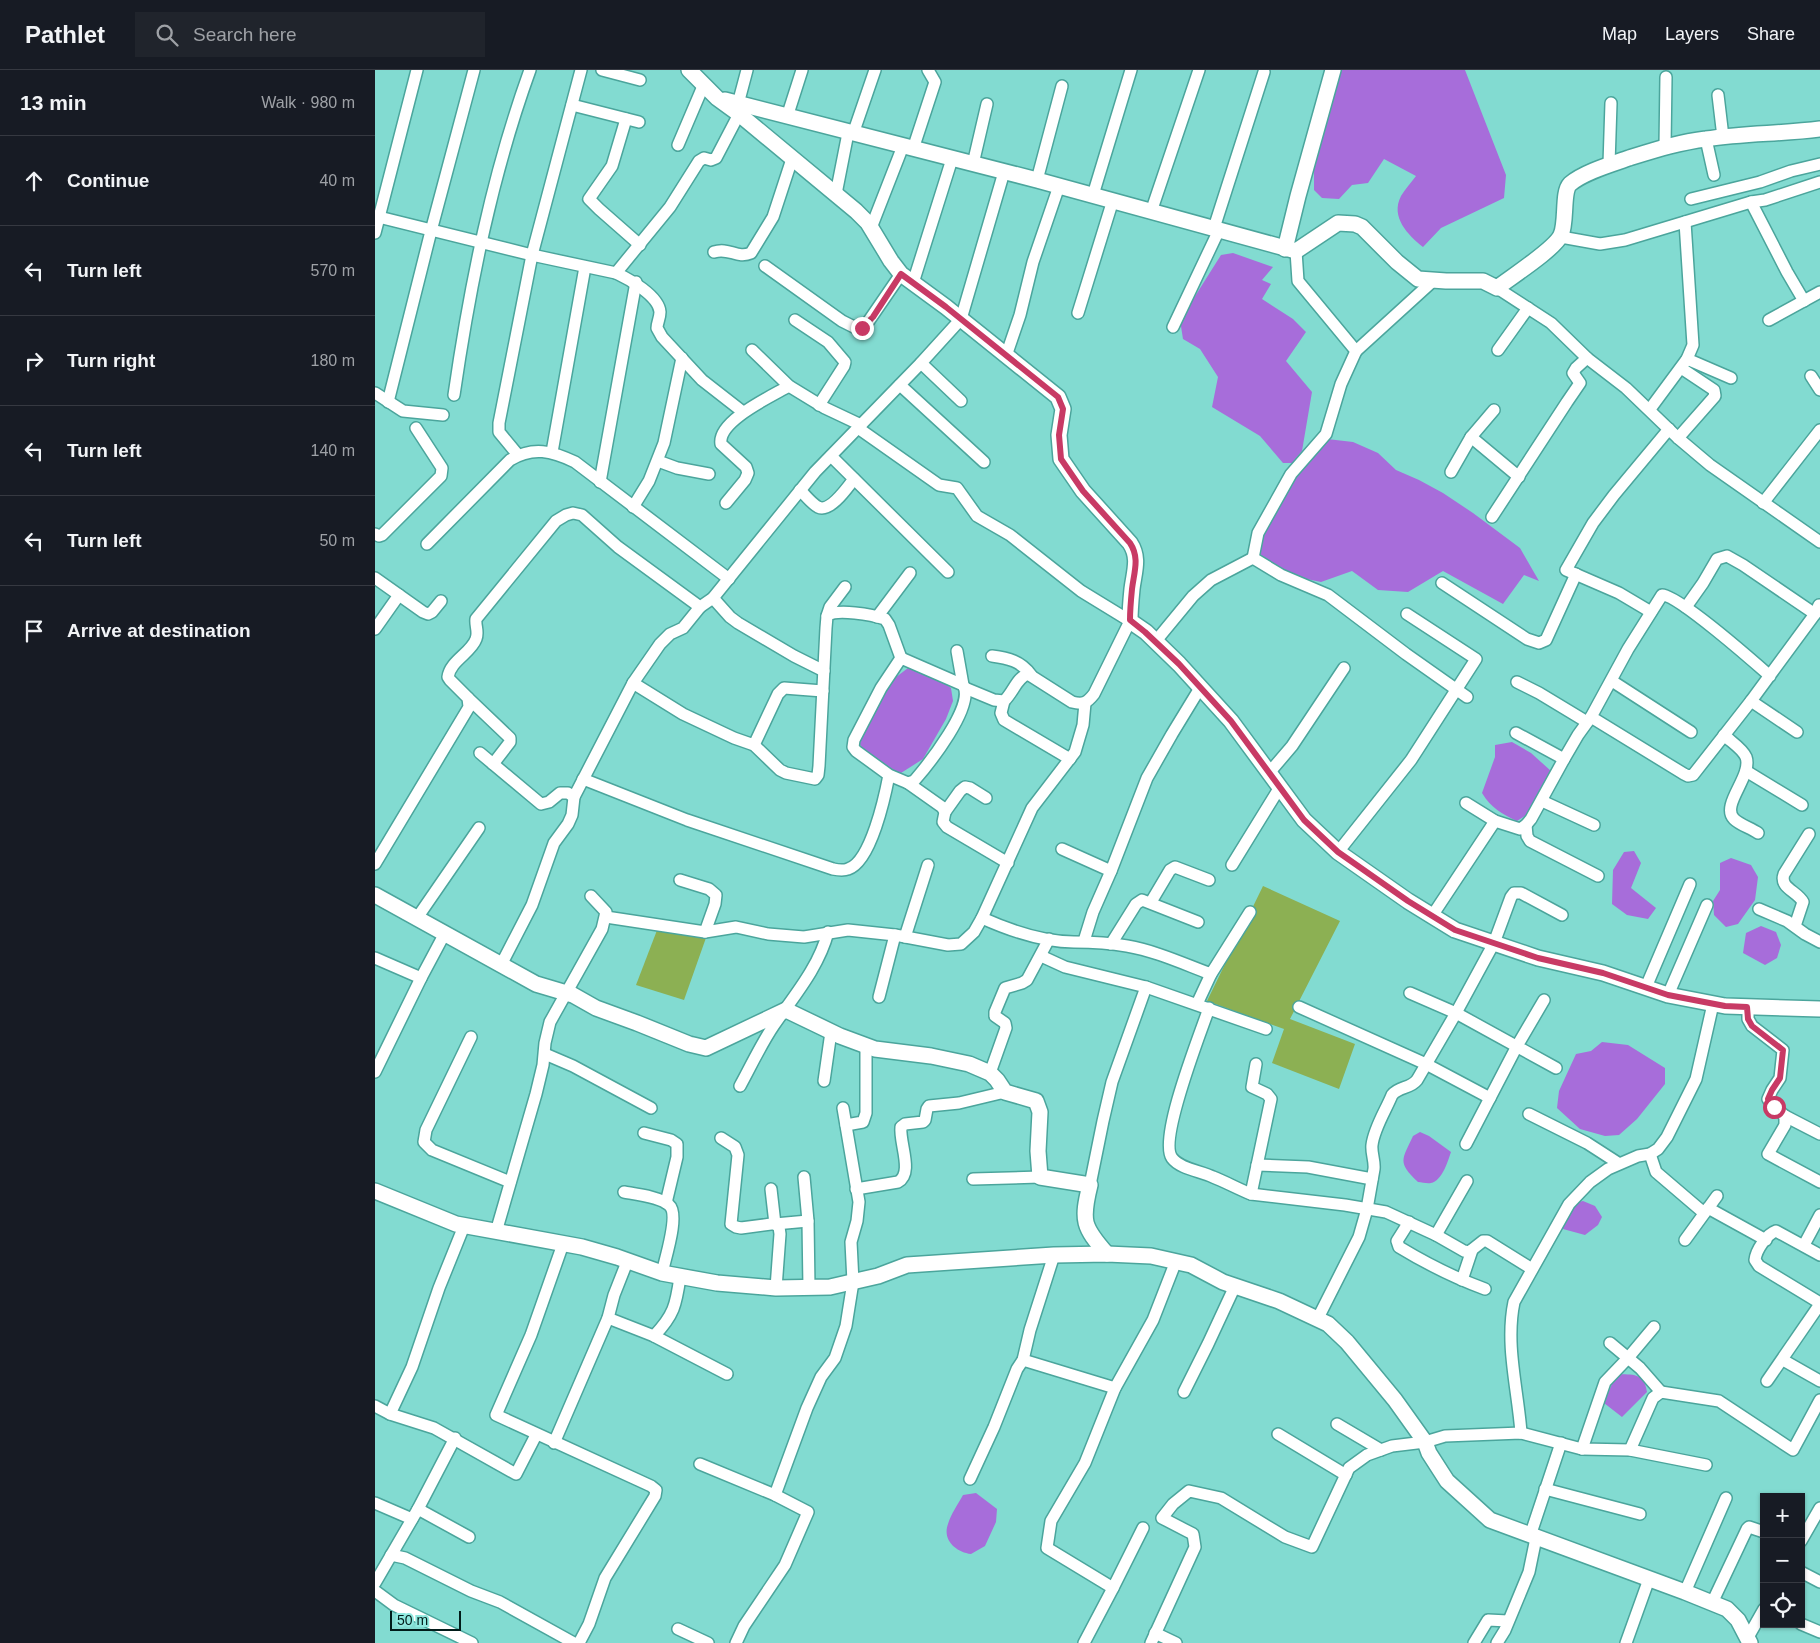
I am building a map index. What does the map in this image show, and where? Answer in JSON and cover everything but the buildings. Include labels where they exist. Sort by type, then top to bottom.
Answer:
[{"type":"street","points":[[375,233],[377,216],[417,70]]},
{"type":"street","points":[[388,402],[474,70]]},
{"type":"street","points":[[454,395],[464,324],[480,243],[505,151],[530,70]]},
{"type":"street","points":[[518,455],[499,432],[499,423],[532,256],[581,70]]},
{"type":"street","points":[[601,70],[640,80]]},
{"type":"street","points":[[689,70],[717,98],[738,109],[792,158],[856,211],[871,228],[907,278],[1058,397],[1063,409],[1059,435],[1061,459],[1083,491],[1135,551],[1137,561],[1132,589],[1130,620],[1094,694],[1085,703],[1072,702],[1031,675],[1023,666],[1008,658],[992,656]]},
{"type":"street","points":[[616,273],[670,207],[699,161],[704,158],[711,160],[717,158],[738,109],[747,70]]},
{"type":"street","points":[[787,116],[802,70]]},
{"type":"street","points":[[836,194],[850,133],[875,70]]},
{"type":"street","points":[[871,228],[934,86],[933,79],[928,70]]},
{"type":"street","points":[[1093,195],[1131,70]]},
{"type":"street","points":[[1151,212],[1199,70]]},
{"type":"street","points":[[1333,70],[1298,196],[1291,250],[1297,281],[1356,350]]},
{"type":"street","points":[[1173,327],[1217,229],[1264,72]]},
{"type":"street","points":[[1665,146],[1666,77]]},
{"type":"street","points":[[678,145],[704,84]]},
{"type":"street","points":[[1037,180],[1061,86]]},
{"type":"street","points":[[1717,95],[1723,137]]},
{"type":"street","points":[[1609,164],[1611,102]]},
{"type":"street","points":[[973,164],[987,104]]},
{"type":"street","points":[[573,105],[639,122]]},
{"type":"street","points":[[738,109],[787,116],[1113,200],[1291,250],[1338,224],[1355,224],[1362,227],[1397,262],[1418,279],[1483,280],[1551,323],[1587,358],[1626,388],[1678,438],[1710,465],[1820,542]]},
{"type":"street","points":[[626,119],[613,166],[589,199],[639,245]]},
{"type":"street","points":[[1497,288],[1549,249],[1561,237],[1566,210],[1565,194],[1569,185],[1609,164],[1665,146],[1706,139],[1820,129]]},
{"type":"street","points":[[1706,139],[1714,175]]},
{"type":"street","points":[[714,252],[725,250],[741,255],[751,253],[773,217],[792,158]]},
{"type":"street","points":[[765,266],[841,321],[856,328],[862,328],[907,278],[952,159]]},
{"type":"street","points":[[1691,199],[1760,182],[1791,171],[1820,164]]},
{"type":"street","points":[[501,965],[533,904],[554,843],[568,824],[572,815],[574,797],[633,683],[660,644],[665,638],[683,628],[700,607],[713,598],[800,490],[961,319],[1004,172]]},
{"type":"street","points":[[1760,182],[1765,200]]},
{"type":"street","points":[[1561,237],[1600,244],[1625,240],[1751,202],[1765,200],[1820,182]]},
{"type":"street","points":[[1006,356],[1020,315],[1033,262],[1059,186]]},
{"type":"street","points":[[1079,313],[1113,200]]},
{"type":"street","points":[[1751,202],[1804,301]]},
{"type":"street","points":[[377,216],[532,256],[616,273],[635,282],[659,306],[657,332],[702,380],[743,412]]},
{"type":"street","points":[[1650,409],[1684,363],[1694,341],[1685,222]]},
{"type":"street","points":[[552,452],[585,267]]},
{"type":"street","points":[[1253,558],[1258,533],[1291,474],[1327,434],[1341,384],[1356,350],[1434,280]]},
{"type":"street","points":[[600,482],[635,282]]},
{"type":"street","points":[[1769,320],[1820,292]]},
{"type":"street","points":[[1498,350],[1528,308]]},
{"type":"street","points":[[795,320],[828,342],[845,362],[819,405]]},
{"type":"street","points":[[752,350],[789,386],[859,427],[939,485],[957,488],[977,516],[1010,535],[1081,591],[1130,620],[1155,642],[1231,721],[1304,820],[1338,852],[1408,901],[1455,930],[1538,958],[1603,973],[1668,995],[1713,1004],[1820,1009]]},
{"type":"street","points":[[633,507],[649,481],[664,443],[682,358]]},
{"type":"street","points":[[1492,517],[1557,416],[1579,386],[1579,380],[1573,373],[1587,358]]},
{"type":"street","points":[[921,363],[961,401]]},
{"type":"street","points":[[1684,363],[1731,378]]},
{"type":"street","points":[[1678,438],[1715,396],[1714,390],[1684,363]]},
{"type":"street","points":[[1811,376],[1820,390]]},
{"type":"street","points":[[900,385],[984,462]]},
{"type":"street","points":[[726,503],[745,480],[748,473],[746,467],[721,444],[721,438],[729,426],[743,412],[789,386]]},
{"type":"street","points":[[375,393],[409,413],[443,415]]},
{"type":"street","points":[[1451,472],[1471,437],[1494,410]]},
{"type":"street","points":[[375,534],[382,535],[441,476],[442,468],[417,428]]},
{"type":"street","points":[[1651,612],[1619,593],[1566,570],[1593,523],[1669,429]]},
{"type":"street","points":[[1763,503],[1820,430]]},
{"type":"street","points":[[1471,437],[1519,477]]},
{"type":"street","points":[[427,544],[510,460],[518,455],[552,452],[575,462],[729,579]]},
{"type":"street","points":[[831,456],[948,572]]},
{"type":"street","points":[[658,461],[677,468],[709,474]]},
{"type":"street","points":[[800,490],[816,506],[826,508],[831,505],[854,479]]},
{"type":"street","points":[[493,764],[510,742],[510,738],[448,677],[451,669],[476,639],[476,619],[556,521],[573,513],[582,516],[618,547],[700,607]]},
{"type":"street","points":[[1517,682],[1689,776],[1693,775],[1770,676],[1818,607],[1727,556],[1717,559],[1686,607]]},
{"type":"street","points":[[1155,642],[1193,596],[1211,580],[1253,558]]},
{"type":"street","points":[[1253,558],[1281,575],[1328,595],[1467,697]]},
{"type":"street","points":[[877,617],[910,573]]},
{"type":"street","points":[[1442,583],[1527,639],[1539,643],[1546,640],[1575,574]]},
{"type":"street","points":[[375,578],[428,614],[441,602]]},
{"type":"street","points":[[633,683],[656,699],[689,717],[734,738],[755,745],[780,770],[794,776],[815,779],[819,766],[827,616],[830,607],[845,588]]},
{"type":"street","points":[[375,629],[399,595]]},
{"type":"street","points":[[1466,803],[1495,822],[1520,829],[1527,825],[1577,735],[1589,720],[1612,681],[1627,649],[1662,595],[1668,596],[1686,607],[1770,676]]},
{"type":"street","points":[[713,598],[738,623],[794,656],[824,671]]},
{"type":"street","points":[[827,616],[834,612],[887,620],[901,658],[994,700],[1004,701]]},
{"type":"street","points":[[1338,852],[1411,760],[1476,659],[1407,614]]},
{"type":"street","points":[[908,783],[914,781],[920,774],[946,738],[961,710],[966,694],[957,651]]},
{"type":"street","points":[[901,658],[881,688],[854,740],[853,747],[889,775],[908,783],[942,807],[945,812]]},
{"type":"street","points":[[1269,773],[1292,746],[1344,668]]},
{"type":"street","points":[[1031,675],[1026,674],[1021,677],[1011,694],[1004,701],[1001,713],[1005,720],[1070,759]]},
{"type":"street","points":[[1612,681],[1691,732]]},
{"type":"street","points":[[755,745],[778,694],[783,688],[823,691]]},
{"type":"street","points":[[1084,941],[1093,912],[1147,778],[1201,688]]},
{"type":"street","points":[[375,864],[467,711],[470,702],[468,698]]},
{"type":"street","points":[[1751,701],[1797,732]]},
{"type":"street","points":[[606,917],[705,932],[736,927],[786,937],[804,937],[848,930],[956,945],[967,940],[982,918],[1032,808],[1070,759],[1079,742],[1085,703]]},
{"type":"street","points":[[1516,733],[1564,759]]},
{"type":"street","points":[[1724,735],[1743,752],[1746,759],[1746,771],[1731,804],[1731,811],[1734,818],[1758,833]]},
{"type":"street","points":[[480,753],[541,804],[549,802],[559,793],[568,793],[574,797]]},
{"type":"street","points":[[1746,771],[1802,805]]},
{"type":"street","points":[[583,779],[687,820],[842,870],[853,867],[858,861],[876,829],[889,775]]},
{"type":"street","points":[[986,798],[965,787],[945,812],[943,822],[947,827],[1008,863]]},
{"type":"street","points":[[1232,865],[1280,788]]},
{"type":"street","points":[[1542,801],[1594,825]]},
{"type":"street","points":[[1433,916],[1495,822]]},
{"type":"street","points":[[1527,825],[1527,836],[1531,841],[1598,876]]},
{"type":"street","points":[[417,918],[479,828]]},
{"type":"street","points":[[1795,926],[1803,902],[1800,897],[1783,883],[1782,879],[1783,874],[1809,834]]},
{"type":"street","points":[[1062,849],[1111,871]]},
{"type":"street","points":[[879,997],[900,936],[928,865]]},
{"type":"street","points":[[1151,902],[1173,868],[1183,869],[1209,880]]},
{"type":"street","points":[[680,880],[709,889],[716,895],[715,904],[705,932]]},
{"type":"street","points":[[1646,987],[1691,884]]},
{"type":"street","points":[[1318,1318],[1359,1237],[1367,1209],[1375,1163],[1372,1152],[1373,1139],[1393,1095],[1396,1090],[1414,1084],[1426,1064],[1494,943],[1514,893],[1521,893],[1562,915]]},
{"type":"street","points":[[375,895],[536,984],[573,995],[596,1008],[689,1044],[705,1048],[786,1010]]},
{"type":"street","points":[[496,1232],[536,1094],[550,1022],[606,917],[606,912],[591,896]]},
{"type":"street","points":[[1111,944],[1136,904],[1142,900],[1198,922]]},
{"type":"street","points":[[1668,995],[1707,905]]},
{"type":"street","points":[[1759,909],[1795,926],[1820,942]]},
{"type":"street","points":[[1197,1004],[1211,974],[1250,912]]},
{"type":"street","points":[[982,918],[1009,930],[1029,936],[1128,946],[1152,952],[1211,974]]},
{"type":"street","points":[[740,1086],[774,1025],[786,1010],[816,963],[826,942],[828,932]]},
{"type":"street","points":[[375,1072],[379,1056],[445,933]]},
{"type":"street","points":[[990,1073],[1006,1028],[1005,1024],[995,1016],[1002,992],[1005,988],[1027,980],[1049,939]]},
{"type":"street","points":[[1041,956],[1072,970],[1146,987],[1266,1028]]},
{"type":"street","points":[[375,958],[421,978]]},
{"type":"street","points":[[1107,1254],[1094,1239],[1085,1223],[1086,1201],[1112,1082],[1146,987]]},
{"type":"street","points":[[1409,993],[1456,1013],[1556,1068]]},
{"type":"street","points":[[1466,1144],[1517,1046],[1544,1000]]},
{"type":"street","points":[[1521,1433],[1511,1352],[1514,1302],[1569,1204],[1590,1182],[1618,1164],[1638,1156],[1650,1154],[1658,1149],[1667,1137],[1696,1079],[1713,1004]]},
{"type":"street","points":[[1299,1007],[1426,1064],[1490,1098]]},
{"type":"street","points":[[1747,1007],[1748,1019],[1752,1026],[1783,1050],[1780,1078],[1768,1099],[1785,1116],[1820,1134]]},
{"type":"street","points":[[1209,1008],[1177,1101],[1169,1145],[1173,1159],[1180,1164],[1213,1176],[1251,1194],[1317,1201],[1387,1212],[1437,1235],[1464,1251],[1469,1252],[1483,1241],[1487,1241],[1531,1269]]},
{"type":"street","points":[[786,1010],[831,1032],[875,1049],[931,1056],[969,1064],[990,1073],[1005,1092]]},
{"type":"street","points":[[824,1081],[831,1032]]},
{"type":"street","points":[[471,1037],[426,1130],[423,1142],[432,1150],[510,1182]]},
{"type":"street","points":[[846,1124],[863,1122],[866,1113],[866,1046]]},
{"type":"street","points":[[545,1054],[573,1066],[651,1108]]},
{"type":"street","points":[[1251,1194],[1271,1099],[1267,1094],[1252,1087],[1251,1083],[1256,1064]]},
{"type":"street","points":[[856,1189],[902,1180],[906,1172],[901,1127],[905,1124],[923,1122],[929,1106],[959,1103],[1005,1092],[1036,1101],[1040,1112],[1038,1151],[1040,1177]]},
{"type":"street","points":[[775,1496],[807,1408],[821,1377],[835,1358],[843,1339],[853,1282],[851,1248],[859,1213],[843,1108]]},
{"type":"street","points":[[1529,1114],[1587,1143],[1618,1164]]},
{"type":"street","points":[[1785,1116],[1785,1125],[1768,1154],[1820,1182]]},
{"type":"street","points":[[644,1133],[671,1140],[677,1144],[677,1158],[666,1203]]},
{"type":"street","points":[[721,1138],[735,1146],[738,1155],[731,1224],[741,1228],[808,1221]]},
{"type":"street","points":[[1650,1154],[1656,1172],[1706,1211],[1766,1240]]},
{"type":"street","points":[[1257,1166],[1308,1167],[1372,1179]]},
{"type":"street","points":[[804,1177],[808,1221],[809,1288]]},
{"type":"street","points":[[973,1179],[1040,1177],[1090,1185]]},
{"type":"street","points":[[1437,1235],[1467,1181]]},
{"type":"street","points":[[771,1190],[775,1224],[779,1227],[780,1234],[776,1288]]},
{"type":"street","points":[[375,1192],[455,1224],[563,1244],[617,1257],[662,1273],[717,1283],[776,1288],[830,1287],[879,1276],[907,1265],[1053,1255],[1107,1254],[1151,1256],[1191,1265],[1223,1282],[1279,1301],[1328,1324],[1347,1342],[1395,1400],[1425,1442],[1429,1453],[1447,1481],[1490,1520],[1649,1578],[1727,1610],[1738,1620],[1749,1641]]},
{"type":"street","points":[[624,1192],[666,1203],[673,1209],[674,1216],[662,1273]]},
{"type":"street","points":[[1685,1240],[1717,1196]]},
{"type":"street","points":[[1804,1245],[1820,1215]]},
{"type":"street","points":[[1409,1222],[1397,1241],[1399,1247],[1425,1263],[1485,1288]]},
{"type":"street","points":[[390,1414],[411,1368],[439,1288],[464,1226]]},
{"type":"street","points":[[1767,1381],[1820,1303],[1756,1263],[1756,1254],[1770,1234],[1776,1231],[1820,1255]]},
{"type":"street","points":[[563,1244],[531,1335],[496,1415],[656,1490],[655,1496],[605,1578],[589,1624],[579,1643]]},
{"type":"street","points":[[1462,1280],[1472,1250]]},
{"type":"street","points":[[970,1479],[1023,1360],[1029,1330],[1053,1255]]},
{"type":"street","points":[[554,1443],[608,1318],[614,1295],[627,1262]]},
{"type":"street","points":[[1113,1588],[1047,1548],[1051,1521],[1085,1463],[1115,1388],[1153,1320],[1176,1262]]},
{"type":"street","points":[[654,1336],[672,1313],[677,1298],[679,1277]]},
{"type":"street","points":[[1184,1392],[1235,1286]]},
{"type":"street","points":[[608,1318],[654,1336],[727,1374]]},
{"type":"street","points":[[1583,1449],[1605,1382],[1654,1327]]},
{"type":"street","points":[[1610,1343],[1648,1375],[1661,1392],[1719,1401],[1793,1450],[1820,1400]]},
{"type":"street","points":[[1023,1360],[1115,1388]]},
{"type":"street","points":[[1783,1360],[1820,1381]]},
{"type":"street","points":[[1629,1450],[1653,1398],[1661,1392]]},
{"type":"street","points":[[375,1406],[390,1414],[434,1428],[455,1438],[516,1474],[537,1435]]},
{"type":"street","points":[[1337,1424],[1381,1450]]},
{"type":"street","points":[[1176,1643],[1153,1638],[1195,1547],[1193,1534],[1162,1518],[1173,1504],[1189,1491],[1221,1498],[1285,1537],[1312,1547],[1349,1468],[1367,1455],[1392,1446],[1425,1442],[1445,1436],[1521,1433],[1583,1449],[1629,1450],[1706,1465]]},
{"type":"street","points":[[1278,1434],[1346,1475]]},
{"type":"street","points":[[375,1582],[415,1514],[455,1438]]},
{"type":"street","points":[[1497,1643],[1529,1572],[1533,1537],[1545,1488],[1561,1443]]},
{"type":"street","points":[[700,1464],[808,1512],[785,1565],[744,1626],[736,1643]]},
{"type":"street","points":[[1545,1488],[1640,1514]]},
{"type":"street","points":[[1685,1592],[1726,1498]]},
{"type":"street","points":[[375,1503],[415,1514],[469,1537]]},
{"type":"street","points":[[1803,1538],[1820,1508]]},
{"type":"street","points":[[1712,1603],[1747,1529],[1749,1527],[1760,1531]]},
{"type":"street","points":[[1084,1643],[1143,1528]]},
{"type":"street","points":[[391,1555],[405,1558],[471,1591],[500,1602],[574,1643]]},
{"type":"street","points":[[1805,1574],[1820,1582]]},
{"type":"street","points":[[1626,1643],[1649,1578]]},
{"type":"street","points":[[375,1591],[394,1605],[472,1643]]},
{"type":"street","points":[[1749,1641],[1760,1618]]},
{"type":"street","points":[[1474,1643],[1488,1620],[1508,1621]]},
{"type":"street","points":[[1805,1626],[1820,1632]]},
{"type":"street","points":[[678,1630],[708,1643]]},
{"type":"green space","points":[[1263,886],[1340,921],[1290,1019],[1355,1044],[1339,1089],[1272,1063],[1284,1029],[1207,1001]]},
{"type":"green space","points":[[659,925],[707,935],[684,1000],[636,985]]},
{"type":"shaded area","points":[[1341,70],[1465,70],[1506,175],[1504,198],[1441,228],[1423,247],[1402,225],[1398,211],[1401,196],[1416,176],[1384,159],[1368,183],[1352,185],[1339,199],[1322,198],[1314,190],[1314,167]]},
{"type":"shaded area","points":[[1233,253],[1273,267],[1262,280],[1271,284],[1262,299],[1293,319],[1306,332],[1286,361],[1312,392],[1302,451],[1292,463],[1283,463],[1260,436],[1212,407],[1218,377],[1200,349],[1183,339],[1180,320],[1221,255]]},
{"type":"shaded area","points":[[1327,439],[1353,442],[1378,453],[1396,470],[1443,493],[1473,513],[1520,548],[1539,581],[1524,575],[1503,604],[1443,571],[1408,592],[1378,590],[1352,571],[1321,582],[1297,577],[1266,565],[1254,552],[1277,502],[1310,454]]},
{"type":"shaded area","points":[[908,668],[930,673],[951,688],[953,701],[946,719],[923,759],[901,773],[875,763],[858,741],[887,684]]},
{"type":"shaded area","points":[[1512,742],[1531,753],[1551,771],[1528,814],[1517,821],[1497,810],[1482,793],[1495,757],[1495,745]]},
{"type":"shaded area","points":[[1634,851],[1641,863],[1631,888],[1656,908],[1648,919],[1627,915],[1612,904],[1613,870],[1624,852]]},
{"type":"shaded area","points":[[1731,858],[1751,865],[1758,877],[1755,900],[1738,924],[1726,927],[1714,915],[1713,901],[1720,890],[1720,863]]},
{"type":"shaded area","points":[[1761,926],[1776,932],[1781,945],[1777,958],[1765,965],[1743,953],[1746,933]]},
{"type":"shaded area","points":[[1602,1042],[1628,1045],[1665,1068],[1665,1084],[1637,1119],[1619,1135],[1605,1136],[1580,1129],[1557,1108],[1559,1091],[1576,1054],[1591,1051]]},
{"type":"shaded area","points":[[1420,1132],[1429,1136],[1451,1152],[1441,1175],[1431,1183],[1418,1182],[1404,1165],[1404,1156],[1413,1136]]},
{"type":"shaded area","points":[[1583,1201],[1595,1206],[1602,1217],[1598,1225],[1585,1235],[1563,1229],[1561,1223],[1574,1203]]},
{"type":"shaded area","points":[[1616,1374],[1637,1376],[1643,1381],[1647,1392],[1622,1417],[1604,1403]]},
{"type":"shaded area","points":[[976,1493],[997,1509],[996,1522],[985,1546],[971,1554],[960,1551],[952,1544],[947,1535],[947,1530],[951,1517],[963,1495]]},
{"type":"route","points":[[862,328],[873,317],[901,274],[946,307],[1058,397],[1063,409],[1059,435],[1061,459],[1083,491],[1135,551],[1137,561],[1132,589],[1130,620],[1179,664],[1231,721],[1304,820],[1338,852],[1408,901],[1455,930],[1538,958],[1603,973],[1668,995],[1725,1006],[1747,1007],[1748,1019],[1752,1026],[1783,1050],[1780,1078],[1768,1099],[1774,1107]]}]
